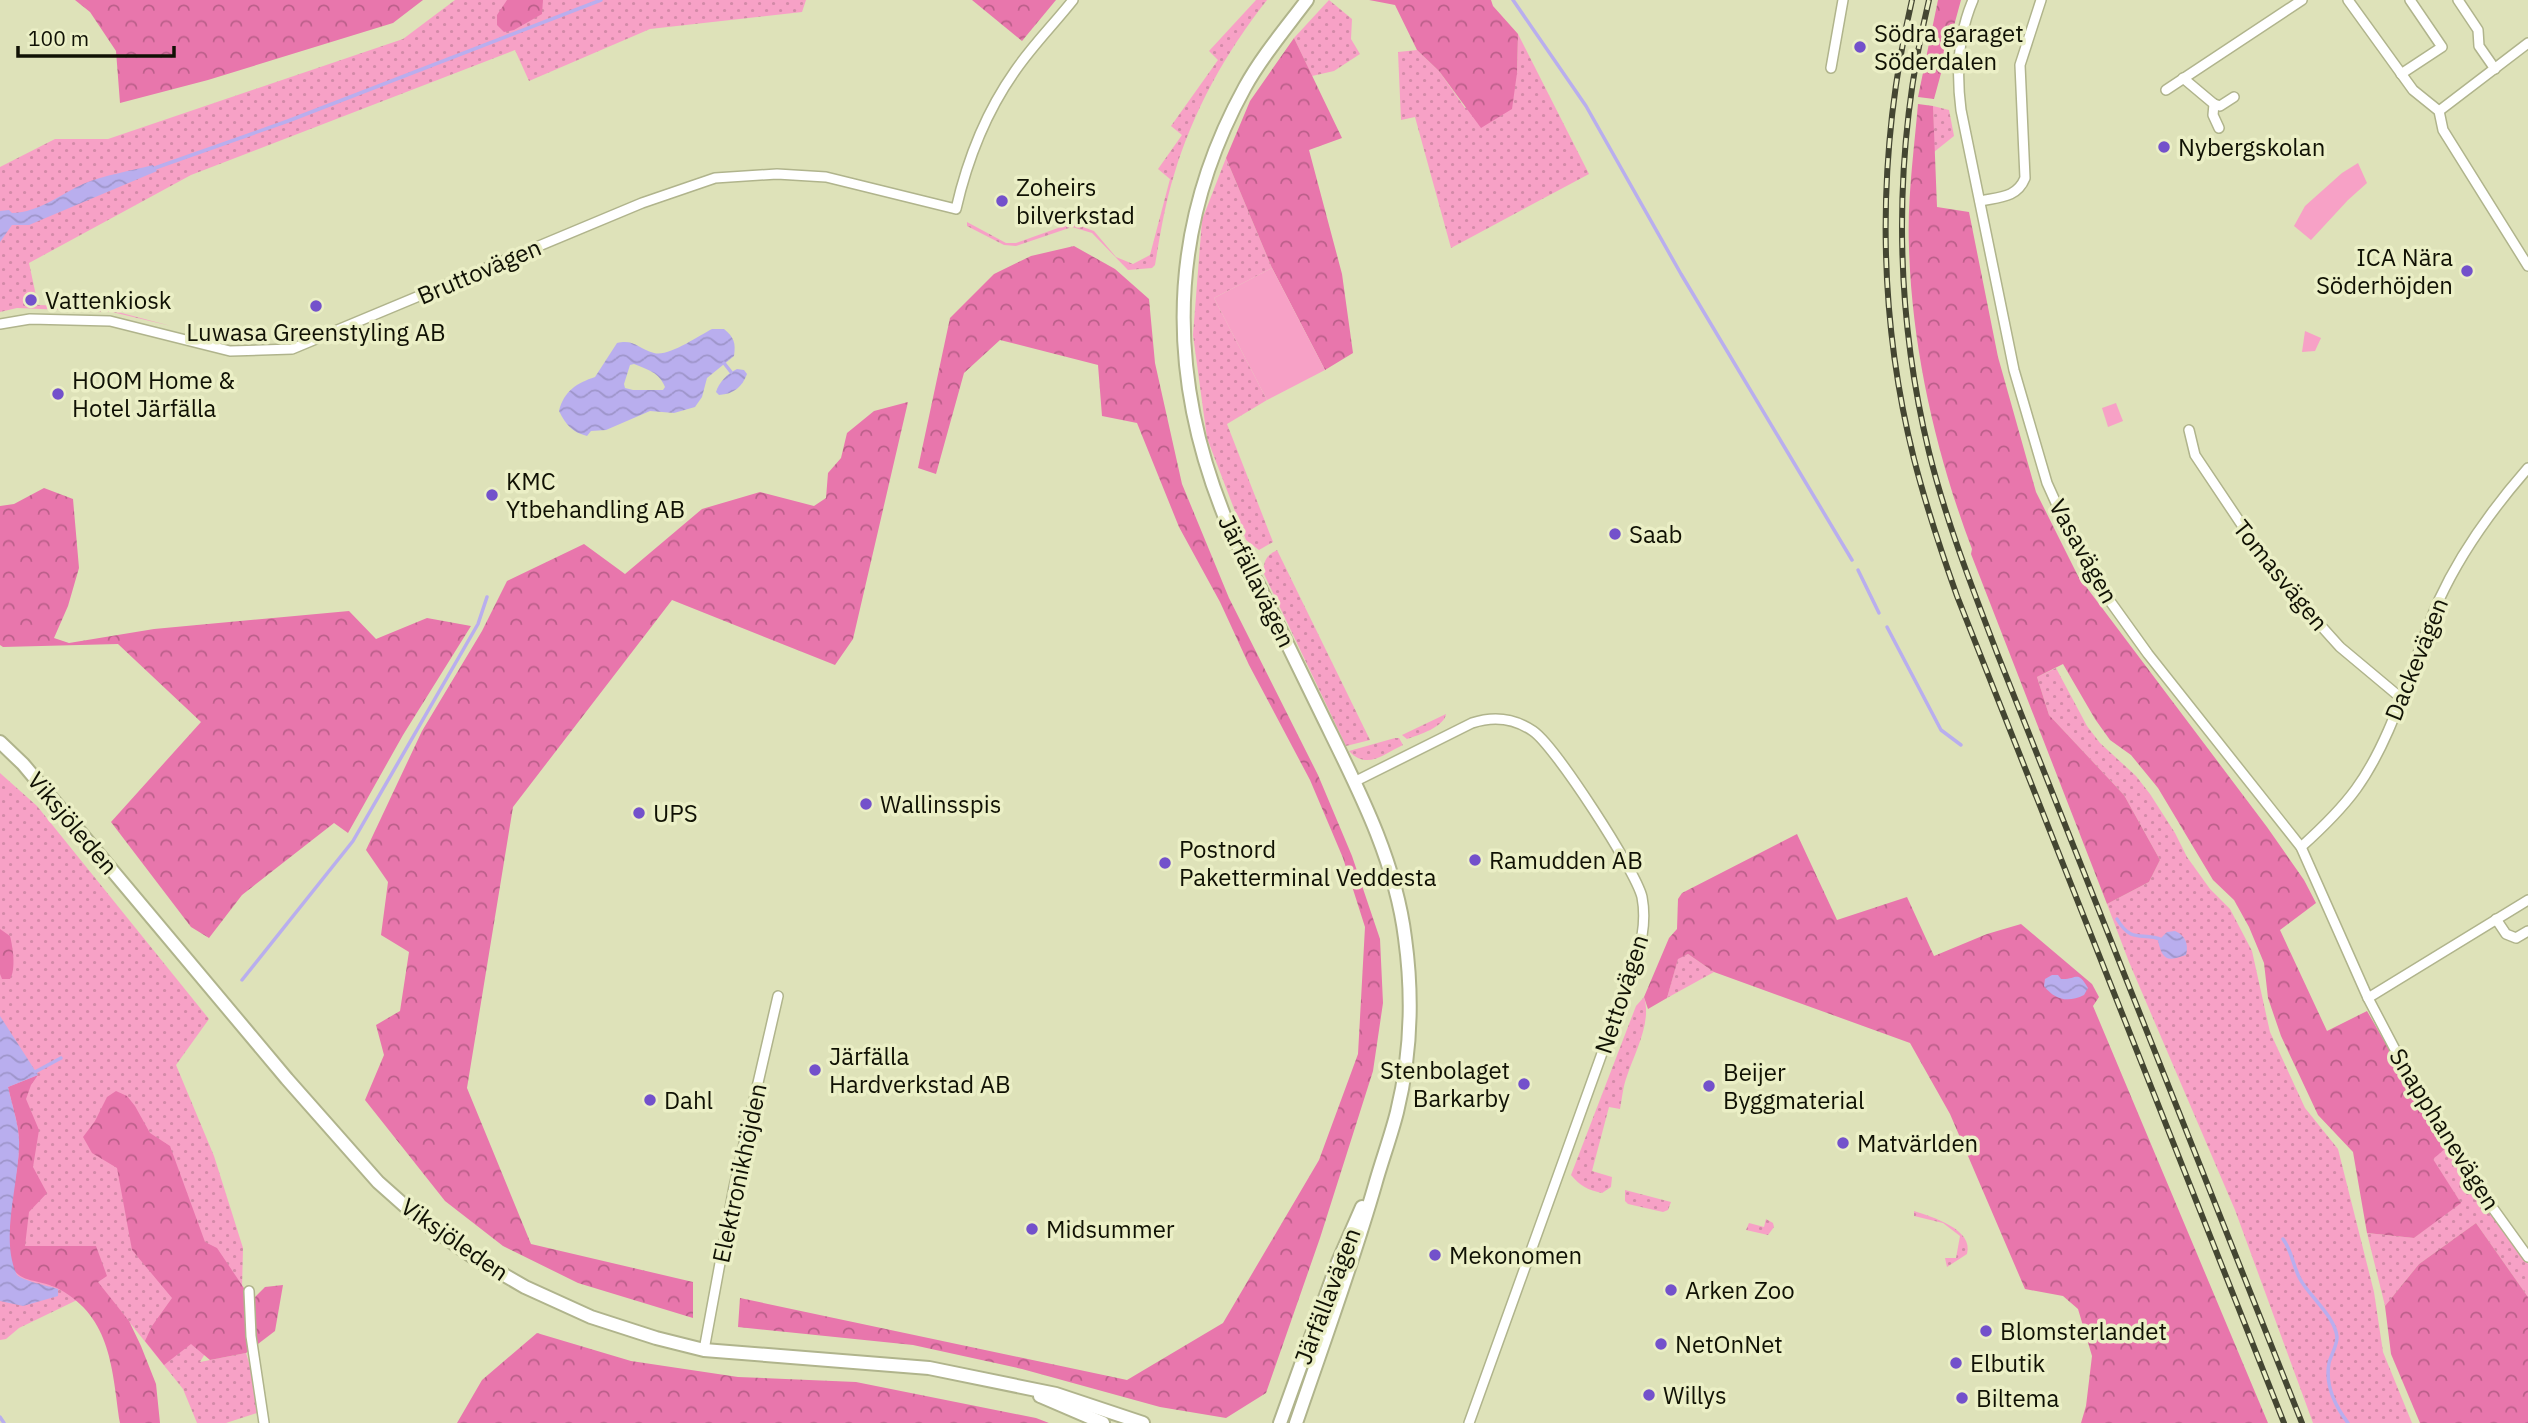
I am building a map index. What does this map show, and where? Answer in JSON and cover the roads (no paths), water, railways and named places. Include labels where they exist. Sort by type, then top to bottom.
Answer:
[{"type":"street","name":"Bruttovägen","points":[[0,324],[30,319],[110,321],[230,351],[292,349],[642,203],[715,178],[777,174],[826,177],[956,209],[968,166],[996,102],[1016,69],[1073,0]]},
{"type":"street","name":"Järfällavägen","points":[[1296,1423],[1360,1235],[1396,1116],[1403,1084],[1410,996],[1405,934],[1379,838],[1227,521],[1208,470],[1192,408],[1182,333],[1187,257],[1199,197],[1220,138],[1246,85],[1307,0]]},
{"type":"street","points":[[1831,68],[1843,0]]},
{"type":"street","name":"Vasavägen","points":[[1973,0],[1964,21],[1957,76],[1961,110],[2014,370],[2047,483],[2070,534],[2102,590],[2148,654],[2301,847]]},
{"type":"street","points":[[1980,201],[2012,194],[2021,188],[2025,178],[2020,65],[2041,0]]},
{"type":"street","points":[[2166,90],[2302,0]]},
{"type":"street","points":[[2349,0],[2413,90],[2439,111],[2443,130],[2528,266]]},
{"type":"street","points":[[2401,74],[2442,47],[2410,0]]},
{"type":"street","points":[[2458,0],[2478,30],[2479,46],[2495,69]]},
{"type":"street","points":[[2439,111],[2528,43]]},
{"type":"street","points":[[2183,78],[2214,104],[2220,106],[2234,97]]},
{"type":"street","points":[[2214,104],[2213,114],[2219,128]]},
{"type":"street","name":"Tomasvägen","points":[[2189,430],[2195,455],[2276,576],[2340,647],[2401,698]]},
{"type":"street","name":"Dackevägen","points":[[2301,847],[2328,822],[2357,788],[2378,750],[2438,602],[2461,558],[2492,511],[2528,468]]},
{"type":"street","name":"Nettovägen","points":[[1354,782],[1472,723],[1488,718],[1517,723],[1536,733],[1554,753],[1633,877],[1643,906],[1644,931],[1637,956],[1469,1423]]},
{"type":"street","name":"Viksjöleden","points":[[0,742],[23,764],[279,1068],[378,1181],[423,1222],[472,1257],[525,1287],[591,1317],[704,1350],[929,1368],[1066,1397],[1143,1423]]},
{"type":"street","name":"Snapphanevägen","points":[[2301,847],[2368,998],[2441,1128],[2487,1200],[2528,1256]]},
{"type":"street","points":[[2368,998],[2528,900]]},
{"type":"street","points":[[2496,919],[2506,934],[2516,938],[2528,931]]},
{"type":"street","name":"Elektronikhöjden","points":[[704,1350],[734,1187],[778,996]]},
{"type":"street","name":"Järfällavägen","points":[[1280,1423],[1338,1262],[1379,1171]]},
{"type":"street","points":[[248,1291],[251,1336],[264,1423]]},
{"type":"street","name":"Viksjöleden","points":[[1017,1387],[1103,1423]]},
{"type":"water","points":[[153,165],[157,171],[29,225],[12,225],[0,242],[0,211],[9,210],[12,213],[32,210],[91,181]]},
{"type":"water","points":[[712,329],[724,329],[730,335],[734,341],[734,356],[707,378],[702,397],[695,407],[674,413],[650,411],[606,430],[591,431],[587,436],[573,430],[559,411],[568,393],[582,382],[595,377],[617,343],[628,342],[654,353],[667,352]],"holes":[[[634,364],[660,378],[665,387],[663,390],[625,388],[630,365]]]},
{"type":"water","points":[[737,369],[744,370],[747,374],[743,383],[733,391],[719,395],[716,392],[721,382]]},
{"type":"water","points":[[2175,931],[2185,940],[2186,955],[2171,959],[2164,956],[2158,941],[2167,932]]},
{"type":"water","points":[[2058,975],[2061,979],[2079,977],[2088,988],[2084,995],[2062,999],[2044,986],[2045,979]]},
{"type":"water","points":[[0,1016],[38,1075],[8,1087],[19,1139],[10,1230],[12,1261],[20,1277],[58,1289],[58,1296],[23,1306],[0,1301]]},
{"type":"waterway","points":[[155,168],[288,121],[601,0]]},
{"type":"waterway","points":[[1513,0],[1586,106],[1681,274],[1852,560]]},
{"type":"waterway","points":[[724,363],[731,372]]},
{"type":"waterway","points":[[1858,570],[1879,613]]},
{"type":"waterway","points":[[242,980],[353,841],[478,624],[487,597]]},
{"type":"waterway","points":[[1887,627],[1941,730],[1961,745]]},
{"type":"waterway","points":[[2117,919],[2122,927],[2133,935],[2162,940]]},
{"type":"waterway","points":[[35,1072],[61,1058]]},
{"type":"waterway","points":[[2283,1239],[2304,1286],[2327,1314],[2335,1329],[2337,1340],[2329,1363],[2328,1379],[2335,1402],[2348,1423]]},
{"type":"waterway","points":[[0,1417],[4,1423]]},
{"type":"railway","points":[[1912,0],[1892,114],[1886,230],[1887,287],[1893,345],[1914,459],[1957,596],[2284,1423]]},
{"type":"railway","points":[[1929,0],[1909,113],[1902,226],[1909,340],[1929,452],[1951,529],[1997,653],[2302,1423]]},
{"type":"place","name":"Södra garaget Söderdalen","points":[[1860,47]]},
{"type":"place","name":"Nybergskolan","points":[[2164,147]]},
{"type":"place","name":"Zoheirs bilverkstad","points":[[1002,201]]},
{"type":"place","name":"ICA Nära Söderhöjden","points":[[2467,271]]},
{"type":"place","name":"Vattenkiosk","points":[[31,300]]},
{"type":"place","name":"Luwasa Greenstyling AB","points":[[316,306]]},
{"type":"place","name":"HOOM Home & Hotel Järfälla","points":[[58,394]]},
{"type":"place","name":"KMC Ytbehandling AB","points":[[492,495]]},
{"type":"place","name":"Saab","points":[[1615,534]]},
{"type":"place","name":"Wallinsspis","points":[[866,804]]},
{"type":"place","name":"UPS","points":[[639,813]]},
{"type":"place","name":"Ramudden AB","points":[[1475,860]]},
{"type":"place","name":"Postnord Paketterminal Veddesta","points":[[1165,863]]},
{"type":"place","name":"Järfälla Hardverkstad AB","points":[[815,1070]]},
{"type":"place","name":"Stenbolaget Barkarby","points":[[1524,1084]]},
{"type":"place","name":"Beijer Byggmaterial","points":[[1709,1086]]},
{"type":"place","name":"Dahl","points":[[650,1100]]},
{"type":"place","name":"Matvärlden","points":[[1843,1143]]},
{"type":"place","name":"Midsummer","points":[[1032,1229]]},
{"type":"place","name":"Mekonomen","points":[[1435,1255]]},
{"type":"place","name":"Arken Zoo","points":[[1671,1290]]},
{"type":"place","name":"Blomsterlandet","points":[[1986,1331]]},
{"type":"place","name":"NetOnNet","points":[[1661,1344]]},
{"type":"place","name":"Elbutik","points":[[1956,1363]]},
{"type":"place","name":"Willys","points":[[1649,1395]]},
{"type":"place","name":"Biltema","points":[[1962,1398]]}]
